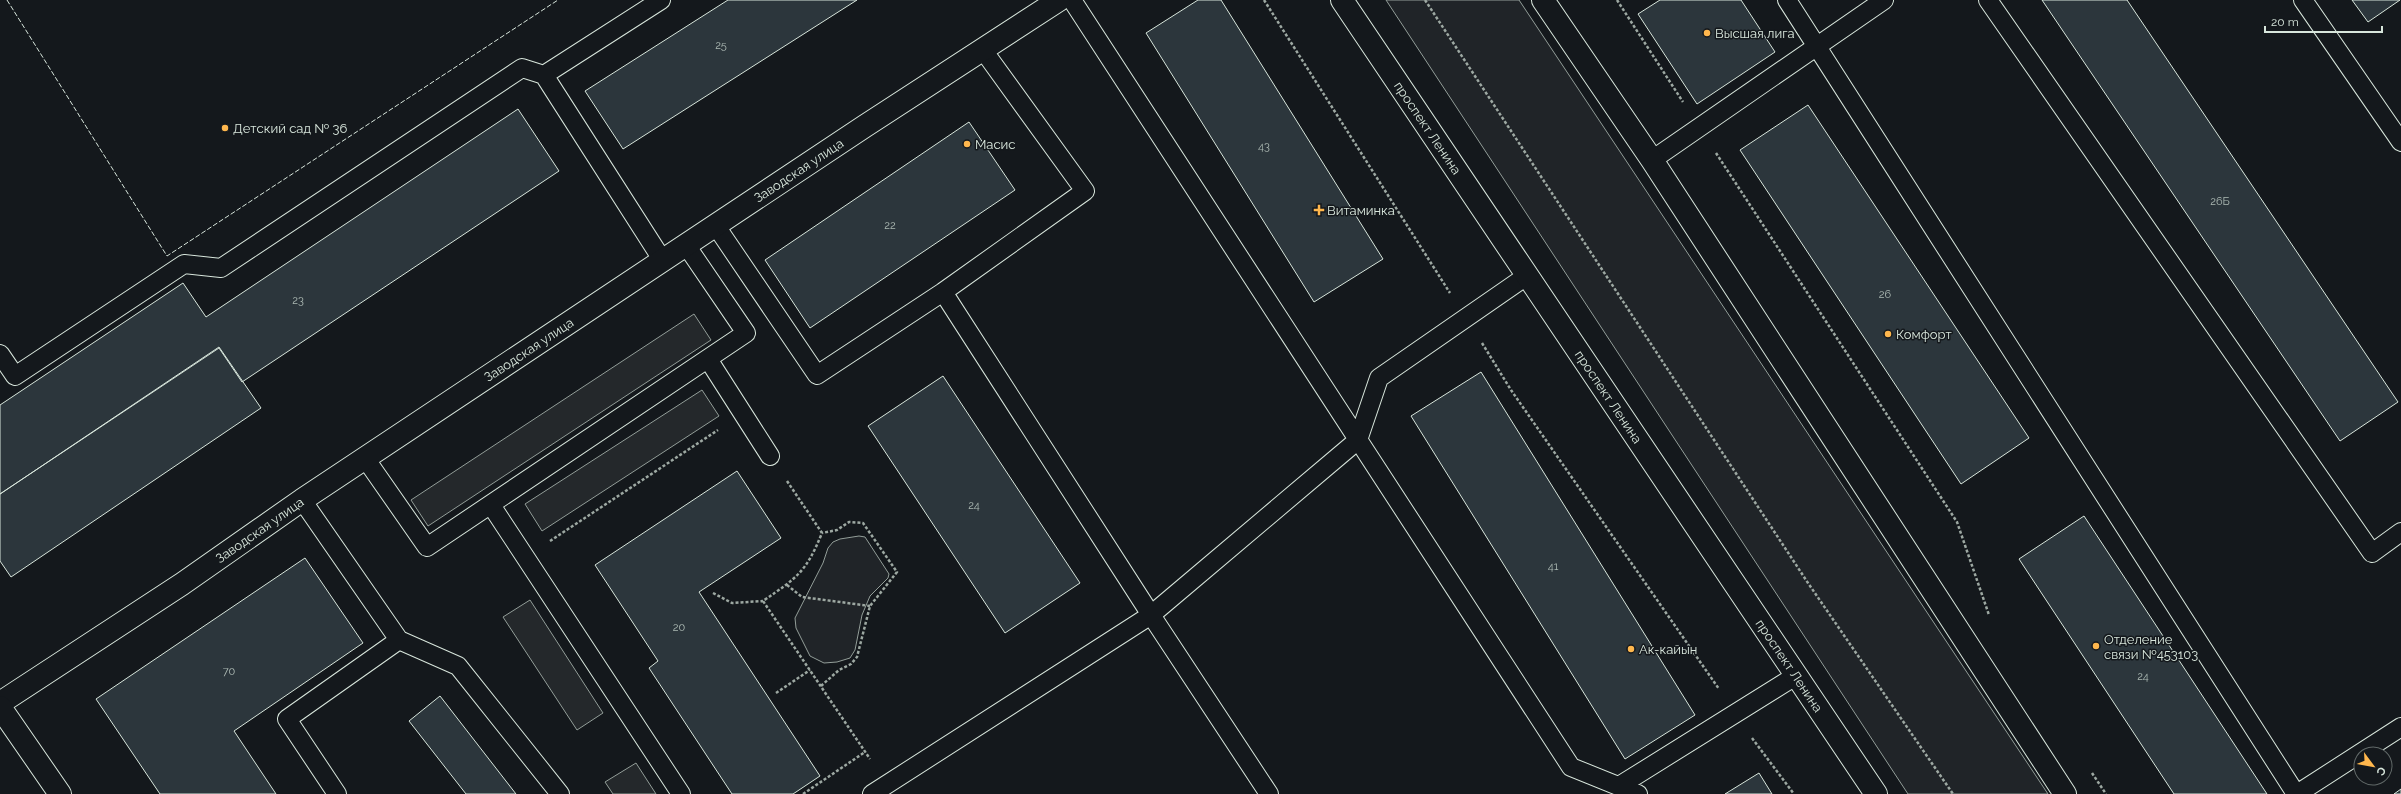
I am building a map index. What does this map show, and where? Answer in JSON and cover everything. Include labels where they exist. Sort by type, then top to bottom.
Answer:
[{"type":"main road","name":"Заводская улица","points":[[0,703],[182,584],[365,458],[1059,0]]},
{"type":"main road","name":"проспект Ленина","points":[[1342,0],[1798,675],[1876,794]]},
{"type":"main road","points":[[1543,0],[1652,160],[2065,794]]},
{"type":"main road","points":[[0,707],[60,794]]},
{"type":"lane","points":[[544,75],[661,0]]},
{"type":"lane","points":[[1072,0],[1571,767],[1638,794]]},
{"type":"lane","points":[[1786,0],[2297,794],[2401,727]]},
{"type":"lane","points":[[1652,160],[1884,0]]},
{"type":"lane","points":[[1988,0],[2372,553],[2401,532]]},
{"type":"lane","points":[[2303,0],[2401,142]]},
{"type":"lane","points":[[716,226],[817,375],[943,292],[1086,191],[983,50]]},
{"type":"lane","points":[[0,354],[15,376],[184,264],[221,268],[522,68],[544,75],[663,261]]},
{"type":"lane","points":[[365,458],[427,547],[491,505],[746,333],[686,246]]},
{"type":"lane","points":[[880,789],[1151,615],[1358,440],[1379,378],[1528,275]]},
{"type":"lane","points":[[943,292],[1151,615],[1269,794]]},
{"type":"lane","points":[[708,359],[770,456]]},
{"type":"lane","points":[[302,500],[398,640],[458,666],[560,794]]},
{"type":"lane","points":[[491,505],[681,794]]},
{"type":"lane","points":[[338,794],[287,719],[398,640]]},
{"type":"lane","points":[[1619,786],[1798,675]]},
{"type":"path","points":[[1264,0],[1512,390],[1736,714],[1794,794]]},
{"type":"path","points":[[1425,0],[1800,569],[1953,794]]},
{"type":"path","points":[[1617,0],[1957,522],[1990,620]]},
{"type":"path","points":[[544,545],[723,426]]},
{"type":"path","points":[[770,456],[822,533]]},
{"type":"path","points":[[821,686],[839,670],[851,664],[857,657],[870,606],[897,572],[863,523],[849,522],[837,530],[822,533]]},
{"type":"path","points":[[713,593],[732,603],[763,601],[798,577],[812,559],[822,533]]},
{"type":"path","points":[[787,585],[802,597],[870,606]]},
{"type":"path","points":[[763,601],[865,752],[880,789]]},
{"type":"path","points":[[776,693],[810,670]]},
{"type":"path","points":[[803,794],[865,752]]},
{"type":"path","points":[[2089,768],[2106,794]]},
{"type":"shaded area","points":[[1386,0],[1519,0],[2048,794],[1908,794]]},
{"type":"shaded area","points":[[694,314],[711,340],[428,526],[411,500]]},
{"type":"shaded area","points":[[702,390],[719,416],[542,531],[525,504]]},
{"type":"shaded area","points":[[859,536],[865,537],[889,574],[888,578],[870,596],[862,615],[855,650],[850,658],[837,662],[824,663],[810,656],[796,628],[795,618],[823,563],[828,548],[833,542],[840,539]]},
{"type":"shaded area","points":[[530,600],[603,713],[577,730],[503,617]]},
{"type":"shaded area","points":[[636,763],[656,794],[613,794],[605,782]]},
{"type":"building","points":[[728,0],[857,0],[623,149],[585,91]]},
{"type":"building","points":[[1198,0],[1221,0],[1383,259],[1314,302],[1146,33]]},
{"type":"building","name":"Высшая лига","points":[[1660,0],[1741,0],[1775,52],[1697,104],[1638,14]]},
{"type":"building","points":[[2042,0],[2127,0],[2398,402],[2340,441]]},
{"type":"building","points":[[2352,0],[2400,0],[2368,22]]},
{"type":"building","points":[[1808,105],[2029,438],[1961,484],[1740,150]]},
{"type":"building","points":[[518,109],[559,171],[242,382],[219,348],[0,494],[0,405],[183,283],[206,317]]},
{"type":"building","points":[[969,122],[1015,190],[810,328],[765,260]]},
{"type":"building","points":[[219,347],[261,408],[11,577],[0,561],[0,494]]},
{"type":"building","points":[[1481,372],[1695,715],[1625,759],[1411,416]]},
{"type":"building","points":[[943,376],[1080,583],[1005,633],[868,426]]},
{"type":"building","points":[[737,471],[781,538],[699,592],[820,776],[793,794],[732,794],[649,668],[658,661],[595,565]]},
{"type":"building","points":[[2084,516],[2267,794],[2174,794],[2019,559]]},
{"type":"building","points":[[305,558],[363,643],[234,731],[276,794],[160,794],[96,699]]},
{"type":"building","points":[[440,696],[516,794],[466,794],[409,721]]},
{"type":"building","points":[[1759,773],[1772,794],[1725,794]]},
{"type":"building","points":[[2401,789],[2401,794],[2394,794]]},
{"type":"fence","points":[[7,0],[167,256],[558,0]]},
{"type":"place","name":"Высшая лига","points":[[1707,33]]},
{"type":"place","name":"Детский сад № 36","points":[[225,128]]},
{"type":"place","name":"Масис","points":[[967,144]]},
{"type":"place","name":"Витаминка","points":[[1319,210]]},
{"type":"place","name":"Комфорт","points":[[1888,334]]},
{"type":"place","name":"Отделение связи №453103","points":[[2096,646]]},
{"type":"place","name":"Ак-кайын","points":[[1631,649]]}]
